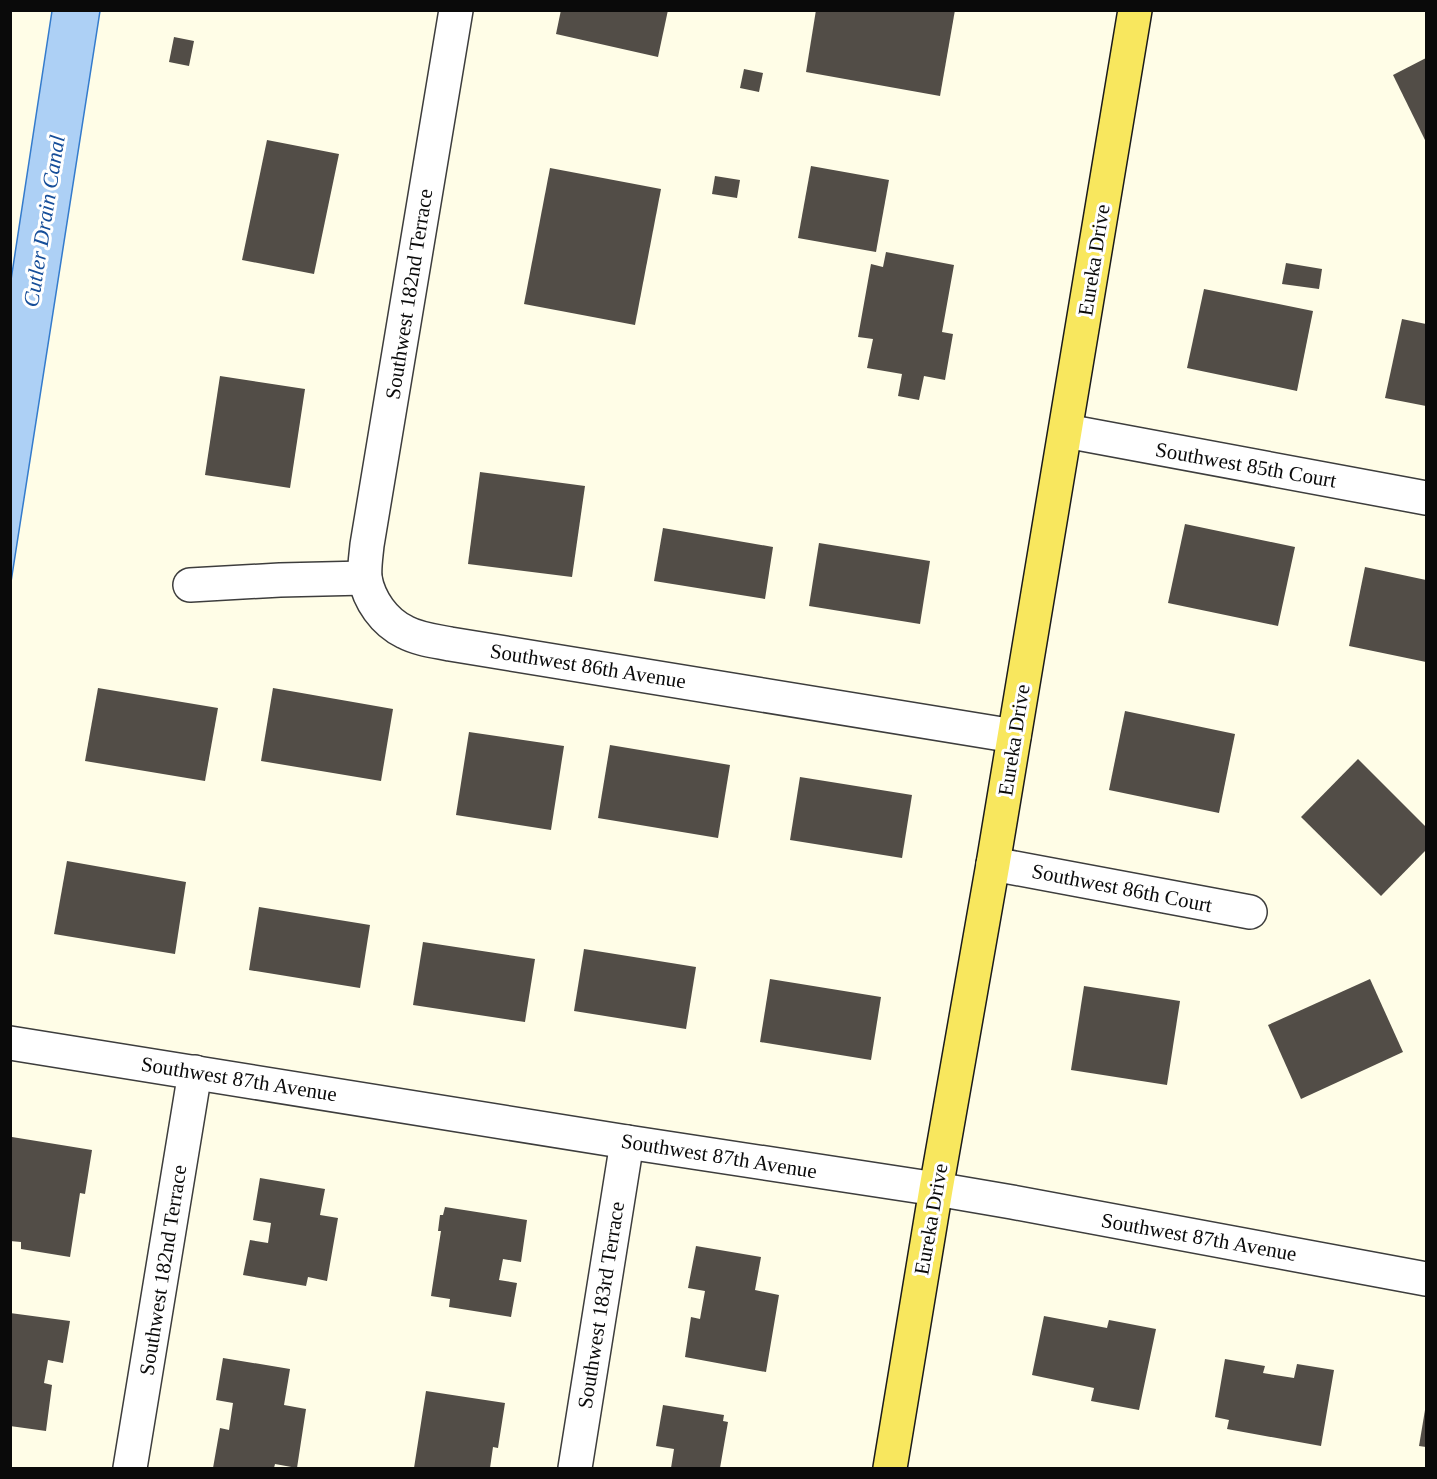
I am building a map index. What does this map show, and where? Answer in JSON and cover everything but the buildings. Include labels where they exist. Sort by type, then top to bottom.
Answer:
[{"type":"main road","name":"Eureka Drive","points":[[890,1468],[1135,10]]},
{"type":"street","name":"Southwest 182nd Terrace","points":[[365,578],[365,563],[456,10]]},
{"type":"street","name":"Southwest 85th Court","points":[[1066,431],[1426,498]]},
{"type":"street","points":[[190,585],[365,578]]},
{"type":"street","name":"Southwest 86th Avenue","points":[[365,578],[374,603],[386,619],[404,632],[426,639],[1014,736]]},
{"type":"street","name":"Southwest 86th Court","points":[[993,864],[1250,912]]},
{"type":"street","name":"Southwest 87th Avenue","points":[[10,1043],[936,1189],[1426,1279]]},
{"type":"street","name":"Southwest 182nd Terrace","points":[[130,1468],[195,1072]]},
{"type":"street","name":"Southwest 183rd Terrace","points":[[575,1468],[627,1142]]},
{"type":"water","name":"Cutler Drain Canal","points":[[52,11],[100,11],[11,582],[11,280]]}]
